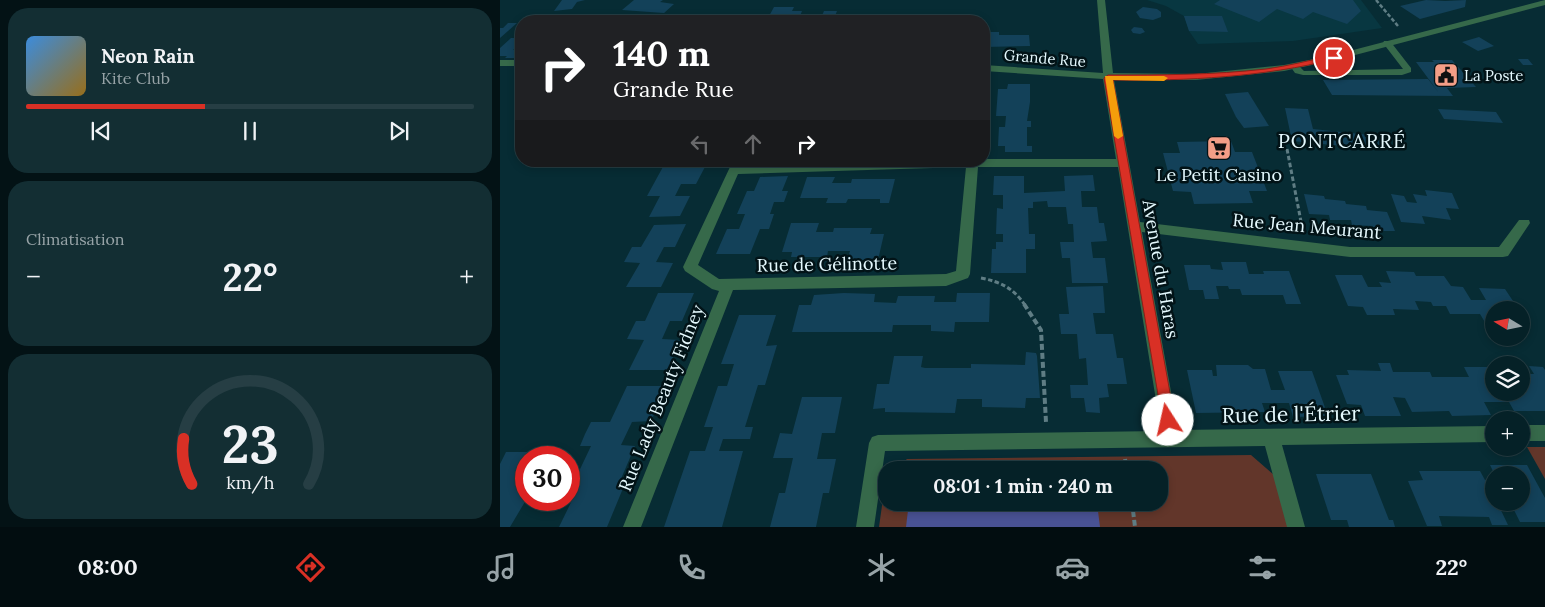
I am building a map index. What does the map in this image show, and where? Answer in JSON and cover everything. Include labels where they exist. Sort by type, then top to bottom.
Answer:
[{"type":"street","name":"Avenue du Haras","points":[[1101,0],[1108,78],[1171,438]]},
{"type":"street","name":"Grande Rue","points":[[990,68],[1108,78],[1213,76],[1316,62],[1545,2]]},
{"type":"street","points":[[500,63],[515,63]]},
{"type":"street","points":[[990,162],[1123,163]]},
{"type":"street","name":"Rue de Gélinotte","points":[[823,167],[734,170],[690,267],[717,285],[946,280],[963,274]]},
{"type":"street","points":[[963,274],[972,167]]},
{"type":"street","name":"Rue Jean Meurant","points":[[1134,226],[1350,252],[1503,252],[1524,223]]},
{"type":"street","name":"Rue Lady Beauty Fidney","points":[[632,527],[728,285]]},
{"type":"street","points":[[1530,433],[1545,433]]},
{"type":"street","name":"Rue de l'Étrier","points":[[865,527],[878,443],[1047,440],[1123,441],[1171,438],[1485,434]]},
{"type":"street","points":[[1271,438],[1296,527]]},
{"type":"lane","points":[[1294,66],[1303,73],[1402,73],[1408,70],[1387,43]]},
{"type":"path","points":[[1376,0],[1407,37]]},
{"type":"path","points":[[1288,149],[1306,247]]},
{"type":"path","points":[[963,274],[995,281],[1016,292],[1041,330],[1047,440]]},
{"type":"path","points":[[1133,511],[1136,527]]},
{"type":"shaded area","points":[[1147,0],[1361,0],[1382,28],[1293,41],[1198,44],[1189,31],[1184,16],[1166,6]]},
{"type":"shaded area","points":[[1530,447],[1545,447],[1545,479],[1530,452]]},
{"type":"shaded area","points":[[1251,455],[1274,475],[1289,527],[879,527],[881,511],[1168,511],[1168,461],[905,461],[907,459]]},
{"type":"water","points":[[908,511],[1098,511],[1100,527],[906,527]]},
{"type":"building","points":[[562,0],[585,0],[577,2],[572,9],[554,11]]},
{"type":"building","points":[[634,0],[663,0],[660,2],[674,4],[664,13],[622,10]]},
{"type":"building","points":[[1220,0],[1353,0],[1361,11],[1347,24],[1313,12],[1303,19],[1277,9],[1259,22],[1214,4]]},
{"type":"building","points":[[1426,0],[1466,0],[1465,7],[1420,19],[1400,6]]},
{"type":"building","points":[[774,7],[794,7],[792,11],[802,11],[800,15],[770,15]]},
{"type":"building","points":[[1143,7],[1157,9],[1161,12],[1161,17],[1153,20],[1140,18],[1136,12]]},
{"type":"building","points":[[824,11],[837,11],[835,15],[822,15]]},
{"type":"building","points":[[1184,16],[1222,16],[1228,32],[1189,31]]},
{"type":"building","points":[[508,23],[515,23],[500,38],[500,28],[503,28]]},
{"type":"building","points":[[1134,27],[1142,28],[1145,32],[1140,34],[1133,33],[1131,30]]},
{"type":"building","points":[[990,32],[999,32],[999,35],[1029,35],[1030,46],[990,47]]},
{"type":"building","points":[[1479,37],[1494,46],[1478,51],[1462,42]]},
{"type":"building","points":[[511,38],[515,38],[515,48],[513,50],[515,50],[515,58],[500,56],[500,48]]},
{"type":"building","points":[[1518,59],[1528,59],[1533,65],[1523,65]]},
{"type":"building","points":[[1432,60],[1452,60],[1476,87],[1447,88],[1453,96],[1332,95],[1323,80],[1428,79],[1439,93],[1416,62],[1434,62]]},
{"type":"building","points":[[1008,84],[1030,84],[1027,121],[1031,121],[1031,127],[1027,127],[1027,146],[1032,146],[1032,152],[1005,152],[1005,146],[998,146],[999,127],[1005,127],[1006,116],[996,116],[998,89],[1007,89]]},
{"type":"building","points":[[1248,92],[1269,126],[1244,128],[1236,117],[1225,94]]},
{"type":"building","points":[[1285,108],[1308,109],[1313,129],[1379,136],[1384,150],[1292,141]]},
{"type":"building","points":[[1438,109],[1496,112],[1503,123],[1444,119]]},
{"type":"building","points":[[1231,141],[1235,152],[1252,152],[1267,191],[1249,191],[1253,203],[1194,204],[1191,192],[1173,191],[1163,153],[1180,153],[1177,142]]},
{"type":"building","points":[[663,167],[705,167],[696,184],[681,184],[675,196],[690,196],[680,216],[649,217],[660,196],[647,196]]},
{"type":"building","points":[[1093,175],[1095,191],[1081,191],[1082,207],[1097,207],[1099,223],[1104,223],[1107,241],[1091,242],[1093,258],[1105,258],[1108,283],[1072,283],[1070,258],[1062,258],[1060,242],[1074,242],[1073,224],[1068,224],[1066,207],[1048,207],[1047,201],[1033,202],[1033,208],[1028,208],[1029,234],[1035,234],[1035,249],[1026,249],[1026,273],[991,273],[992,249],[996,249],[996,242],[1003,242],[1003,234],[996,234],[997,208],[1003,209],[1003,195],[993,195],[994,176],[1024,176],[1024,193],[1065,191],[1064,176]]},
{"type":"building","points":[[788,176],[782,191],[788,191],[784,202],[774,202],[770,214],[774,214],[769,229],[760,229],[750,254],[716,254],[727,229],[739,229],[745,214],[737,214],[747,191],[754,191],[760,177]]},
{"type":"building","points":[[807,177],[835,177],[832,183],[851,183],[852,179],[895,179],[889,203],[880,203],[880,199],[848,199],[846,203],[826,203],[828,198],[800,198]]},
{"type":"building","points":[[1425,190],[1452,193],[1459,209],[1446,208],[1451,220],[1422,216],[1425,224],[1401,222],[1391,194],[1404,196],[1407,202],[1417,203],[1413,194],[1427,196]]},
{"type":"building","points":[[1304,194],[1345,201],[1346,204],[1366,206],[1367,210],[1387,212],[1395,231],[1374,231],[1373,226],[1352,225],[1351,220],[1330,220],[1329,215],[1309,214]]},
{"type":"building","points":[[791,223],[819,223],[816,232],[833,232],[834,228],[872,228],[870,234],[884,234],[878,260],[847,260],[850,251],[828,251],[827,257],[791,257],[792,252],[782,252]]},
{"type":"building","points":[[686,224],[675,247],[664,247],[656,262],[673,263],[661,287],[626,287],[640,263],[624,262],[632,247],[641,247],[654,225]]},
{"type":"building","points":[[1221,262],[1246,262],[1249,274],[1264,274],[1263,271],[1289,271],[1301,304],[1286,304],[1283,295],[1242,295],[1240,289],[1229,289],[1228,286],[1216,286],[1219,299],[1205,299],[1203,290],[1189,290],[1184,265],[1210,265],[1211,269],[1223,270]]},
{"type":"building","points":[[1386,271],[1414,272],[1416,276],[1444,276],[1451,286],[1463,287],[1471,300],[1486,300],[1479,288],[1505,289],[1513,301],[1485,301],[1485,322],[1480,314],[1450,314],[1446,306],[1433,306],[1431,302],[1415,301],[1419,310],[1393,309],[1395,315],[1367,315],[1363,307],[1348,306],[1335,275],[1362,275],[1368,287],[1382,287],[1379,282],[1391,283]]},
{"type":"building","points":[[1103,286],[1105,313],[1093,313],[1096,334],[1113,334],[1117,358],[1123,358],[1127,384],[1107,384],[1109,397],[1099,398],[1100,413],[1086,412],[1084,398],[1071,398],[1070,385],[1088,385],[1086,358],[1079,359],[1077,334],[1061,334],[1059,314],[1069,314],[1066,287]]},
{"type":"building","points":[[658,293],[694,293],[682,321],[670,321],[662,339],[680,340],[668,370],[629,370],[644,340],[627,339],[636,321],[645,321]]},
{"type":"building","points":[[844,293],[875,294],[874,302],[896,303],[898,296],[935,296],[934,302],[956,302],[957,293],[990,293],[989,322],[955,322],[954,332],[931,331],[931,325],[893,325],[892,332],[792,332],[799,305],[811,305],[814,295]]},
{"type":"building","points":[[739,315],[776,315],[766,346],[777,345],[765,385],[758,385],[745,427],[753,427],[750,439],[723,439],[719,451],[743,451],[722,527],[664,527],[690,451],[705,451],[713,427],[704,427],[718,386],[727,386],[734,364],[721,364]]},
{"type":"building","points":[[1026,352],[1036,353],[1037,356],[1040,398],[1026,398],[1025,408],[982,407],[982,399],[957,399],[955,413],[885,412],[885,408],[873,409],[877,384],[889,384],[894,356],[923,356],[921,367],[925,368],[971,368],[971,364],[1025,365]]},
{"type":"building","points":[[1378,363],[1390,363],[1393,372],[1430,372],[1432,377],[1469,377],[1464,367],[1485,367],[1485,401],[1530,401],[1530,374],[1534,374],[1530,366],[1543,367],[1545,370],[1545,411],[1514,411],[1509,402],[1484,402],[1489,411],[1485,411],[1485,415],[1452,416],[1449,411],[1412,412],[1405,398],[1393,397],[1401,416],[1365,416],[1361,405],[1347,404],[1336,375],[1349,375],[1347,370],[1381,371]]},
{"type":"building","points":[[1216,365],[1248,365],[1253,369],[1265,369],[1271,390],[1285,390],[1278,371],[1312,371],[1328,416],[1293,417],[1289,403],[1262,403],[1265,412],[1196,413],[1187,370],[1212,370],[1213,376],[1217,376]]},
{"type":"building","points":[[627,386],[667,386],[651,421],[632,422],[621,445],[635,446],[618,486],[624,486],[607,527],[559,527],[567,511],[580,511],[580,469],[591,446],[580,446],[585,434],[591,422],[610,422]]},
{"type":"building","points":[[802,397],[842,397],[835,433],[822,433],[817,459],[836,459],[829,493],[823,493],[816,527],[770,527],[779,493],[785,493],[793,458],[773,458],[780,433],[792,434]]},
{"type":"building","points":[[506,452],[515,452],[515,511],[519,511],[510,527],[500,527],[500,464]]},
{"type":"building","points":[[1490,465],[1528,466],[1490,466]]},
{"type":"building","points":[[1530,470],[1545,498],[1545,522],[1520,522],[1514,511],[1530,511]]},
{"type":"building","points":[[1419,471],[1480,471],[1485,480],[1485,511],[1501,511],[1508,525],[1492,525],[1489,517],[1439,516],[1442,526],[1427,526],[1408,481],[1423,480]]},
{"type":"building","points":[[1316,474],[1371,474],[1389,520],[1393,520],[1395,527],[1349,527],[1347,520],[1331,520]]},
{"type":"slow traffic","points":[[1118,136],[1108,78],[1164,78]]},
{"type":"place","name":"La Poste","points":[[1446,75]]},
{"type":"place","name":"Le Petit Casino","points":[[1219,148]]},
{"type":"district","name":"PONTCARRÉ","points":[[1342,140]]},
{"type":"route","points":[[1168,420],[1108,78],[1222,76],[1268,71],[1334,58]]}]
